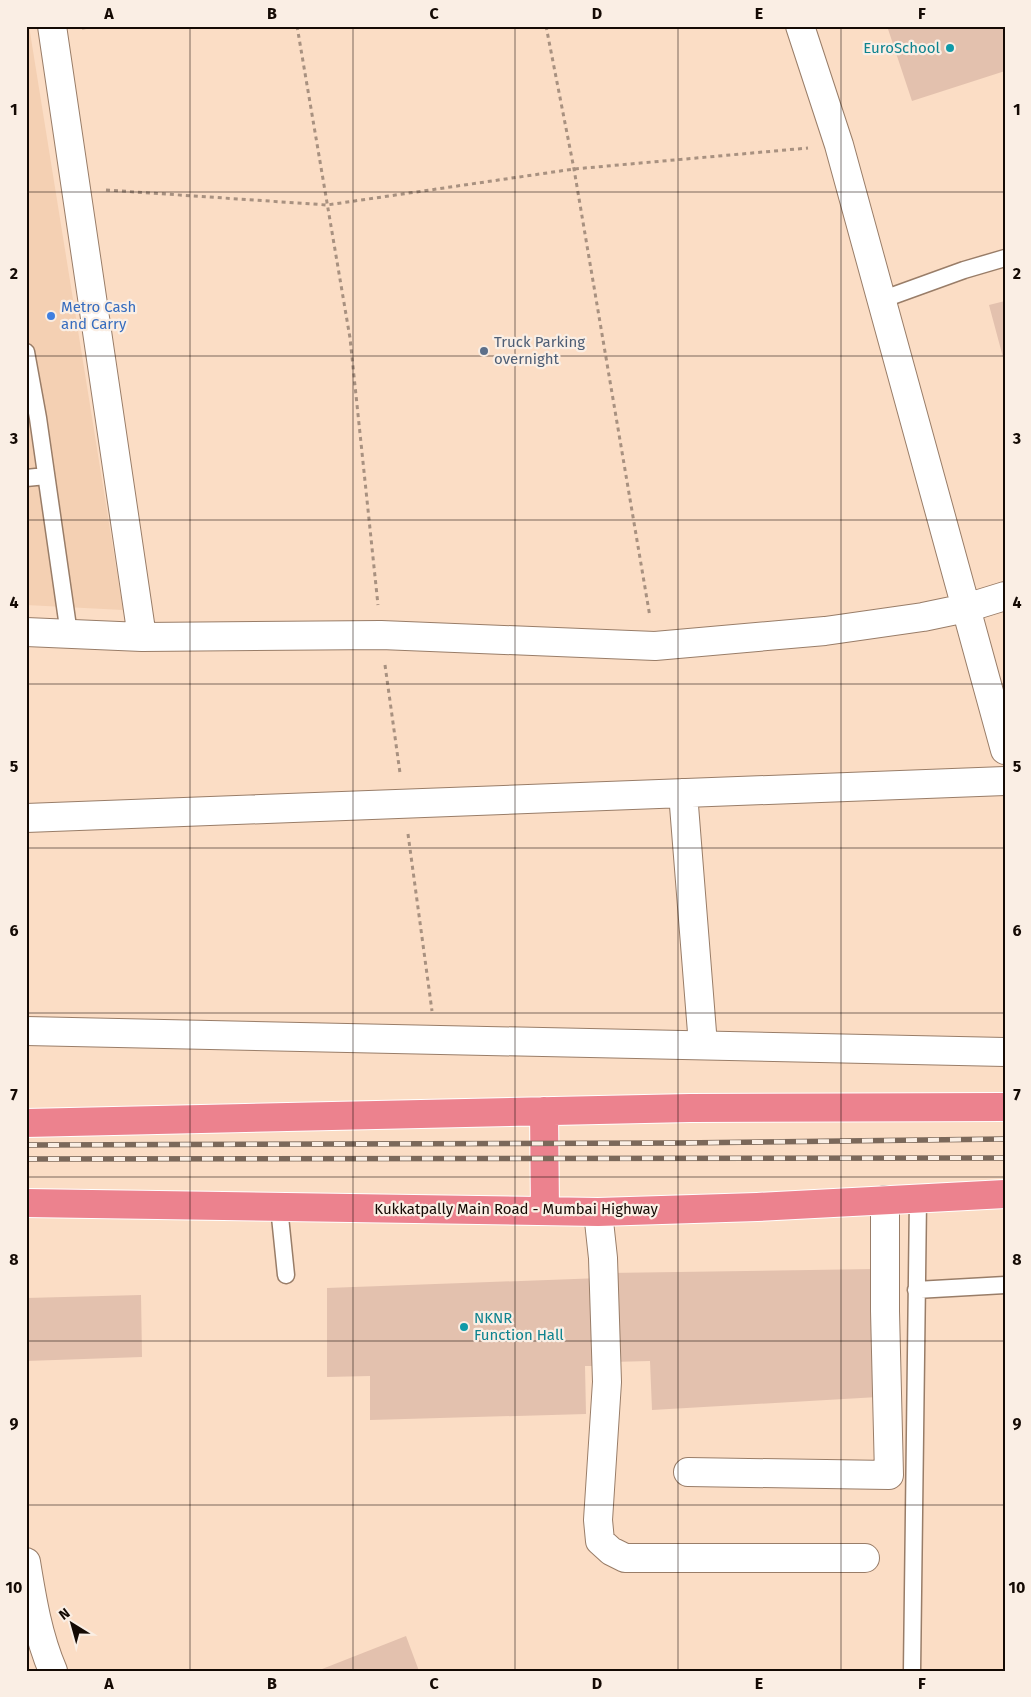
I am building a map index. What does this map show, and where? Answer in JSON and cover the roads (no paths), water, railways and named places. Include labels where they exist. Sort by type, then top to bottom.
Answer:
[{"type":"highway","points":[[26,1123],[690,1108],[1005,1107]]},
{"type":"highway","points":[[544,1111],[545,1211]]},
{"type":"highway","name":"Kukkatpally Main Road - Mumbai Highway","points":[[26,1202],[598,1212],[1005,1194]]},
{"type":"street","points":[[52,26],[142,637]]},
{"type":"street","points":[[800,26],[839,145],[1005,750]]},
{"type":"street","points":[[26,632],[142,637],[381,635],[655,646],[825,631],[923,617],[966,608],[1005,596]]},
{"type":"street","points":[[26,818],[1005,780]]},
{"type":"street","points":[[682,793],[703,1045]]},
{"type":"street","points":[[26,1032],[1005,1052]]},
{"type":"street","points":[[688,1472],[890,1475],[885,1311],[885,1200]]},
{"type":"street","points":[[598,1212],[604,1258],[607,1382],[598,1520],[600,1541],[611,1551],[625,1558],[865,1558]]},
{"type":"street","points":[[26,1562],[44,1651],[53,1671]]},
{"type":"lane","points":[[882,300],[964,270],[1005,258]]},
{"type":"lane","points":[[26,352],[38,418],[69,634]]},
{"type":"lane","points":[[26,478],[46,476]]},
{"type":"lane","points":[[912,1671],[918,1199]]},
{"type":"lane","points":[[279,1207],[286,1276]]},
{"type":"lane","points":[[916,1290],[1005,1285]]},
{"type":"railway","points":[[26,1145],[678,1143],[1005,1139]]},
{"type":"railway","points":[[26,1159],[1005,1158]]},
{"type":"place","name":"EuroSchool","points":[[950,48]]},
{"type":"place","name":"Metro Cash and Carry","points":[[51,316]]},
{"type":"place","name":"Truck Parking overnight","points":[[484,351]]},
{"type":"place","name":"NKNR Function Hall","points":[[464,1327]]}]
